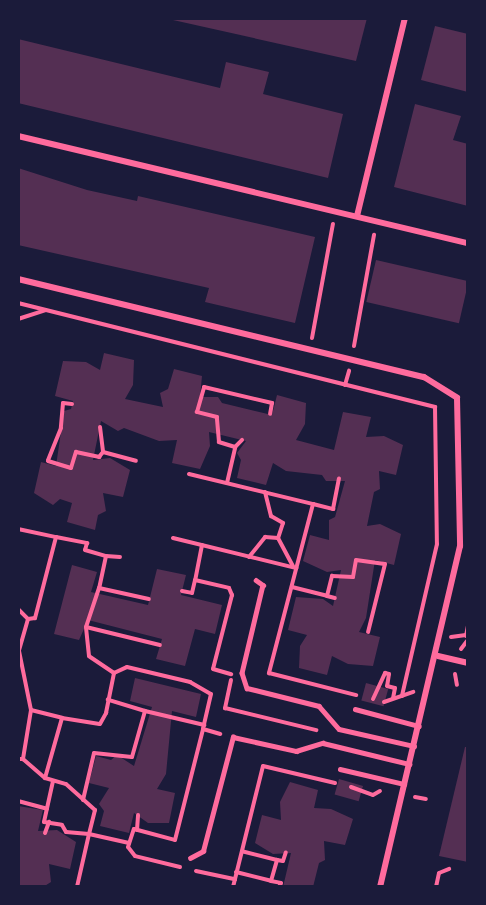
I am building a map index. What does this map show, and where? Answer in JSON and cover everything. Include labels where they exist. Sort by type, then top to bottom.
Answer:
[{"type":"street","points":[[357,216],[405,18]]},
{"type":"street","points":[[18,136],[468,243]]},
{"type":"street","points":[[18,279],[440,383],[453,393],[460,406],[460,546],[438,656],[401,793],[380,887]]},
{"type":"street","points":[[460,472],[468,474]]},
{"type":"street","points":[[438,656],[468,663]]},
{"type":"lane","points":[[256,580],[263,585],[242,673],[247,688],[319,706],[339,729],[414,746]]},
{"type":"lane","points":[[355,709],[419,726]]},
{"type":"lane","points":[[190,858],[203,851],[233,737],[296,751],[323,743],[409,764]]},
{"type":"lane","points":[[340,769],[404,784]]},
{"type":"path","points":[[302,374],[309,350],[336,212]]},
{"type":"path","points":[[345,385],[352,360],[378,221]]},
{"type":"path","points":[[18,303],[435,407],[437,544],[402,696]]},
{"type":"path","points":[[18,319],[45,310]]},
{"type":"path","points":[[235,447],[219,442],[217,417],[197,412],[204,387],[272,403],[270,414]]},
{"type":"path","points":[[72,404],[63,402],[61,428],[48,460],[71,468],[76,452],[99,457],[103,452],[100,427]]},
{"type":"path","points":[[226,483],[235,447],[242,440]]},
{"type":"path","points":[[103,452],[136,461]]},
{"type":"path","points":[[189,474],[333,509],[339,479]]},
{"type":"path","points":[[265,492],[271,516],[283,523],[278,538],[295,568]]},
{"type":"path","points":[[313,504],[269,673],[373,699],[429,692]]},
{"type":"path","points":[[18,529],[87,543],[85,550],[120,557]]},
{"type":"path","points":[[28,619],[35,618],[56,537]]},
{"type":"path","points":[[249,557],[265,537],[278,538]]},
{"type":"path","points":[[173,538],[295,568]]},
{"type":"path","points":[[106,556],[99,588],[86,627],[90,656],[114,673]]},
{"type":"path","points":[[327,596],[332,576],[353,577],[356,560],[385,564],[368,632]]},
{"type":"path","points":[[182,591],[192,593],[195,580]]},
{"type":"path","points":[[292,587],[335,598]]},
{"type":"path","points":[[99,588],[150,599]]},
{"type":"path","points":[[18,609],[28,619]]},
{"type":"path","points":[[28,619],[26,633],[19,651],[31,710],[21,743],[20,759],[27,768],[53,781],[95,810],[77,887]]},
{"type":"path","points":[[468,626],[468,642]]},
{"type":"path","points":[[86,627],[160,645]]},
{"type":"path","points":[[18,635],[26,633]]},
{"type":"path","points":[[114,673],[127,667],[190,682],[211,694],[174,840],[137,830]]},
{"type":"path","points":[[31,710],[100,724],[114,673]]},
{"type":"path","points":[[373,699],[384,673],[389,674],[387,686],[395,688],[393,698]]},
{"type":"path","points":[[108,700],[233,737]]},
{"type":"path","points":[[83,800],[94,753],[132,757],[145,711]]},
{"type":"path","points":[[45,778],[62,718]]},
{"type":"path","points":[[235,879],[263,766],[373,795],[382,788],[426,799]]},
{"type":"path","points":[[53,781],[44,822],[63,825],[66,832],[89,834],[129,843],[137,830],[138,815]]},
{"type":"path","points":[[18,801],[47,809]]},
{"type":"path","points":[[45,833],[49,822]]},
{"type":"path","points":[[242,851],[284,861],[286,852]]},
{"type":"path","points":[[271,881],[277,860]]},
{"type":"path","points":[[436,887],[440,873],[449,869]]},
{"type":"path","points":[[236,872],[271,881],[279,887]]},
{"type":"building","points":[[164,18],[367,18],[356,61]]},
{"type":"building","points":[[435,26],[468,34],[468,92],[421,80]]},
{"type":"building","points":[[18,39],[220,88],[226,62],[269,72],[263,94],[343,114],[328,178],[18,103]]},
{"type":"building","points":[[415,104],[461,116],[453,140],[468,144],[468,206],[394,187]]},
{"type":"building","points":[[18,168],[87,190],[137,201],[138,196],[315,237],[295,323],[205,302],[209,288],[18,245]]},
{"type":"building","points":[[376,260],[468,281],[459,323],[366,302]]},
{"type":"building","points":[[104,353],[134,360],[133,385],[125,399],[163,407],[160,393],[168,389],[174,369],[202,376],[200,397],[218,397],[222,403],[272,415],[277,395],[306,403],[305,424],[296,440],[334,450],[343,412],[371,417],[366,437],[384,436],[403,445],[396,475],[379,471],[380,489],[374,492],[367,526],[380,524],[401,534],[394,565],[375,560],[366,618],[359,632],[380,637],[373,666],[348,664],[332,656],[327,675],[299,668],[300,646],[307,635],[288,630],[296,597],[323,599],[333,606],[341,570],[327,572],[303,561],[310,535],[329,540],[329,520],[335,517],[345,481],[326,481],[322,475],[286,471],[273,463],[266,485],[237,478],[241,460],[237,453],[246,441],[209,432],[210,446],[200,469],[172,463],[177,440],[159,441],[124,428],[118,431],[101,421],[93,460],[110,458],[130,470],[123,497],[103,493],[106,511],[98,515],[95,530],[67,522],[72,503],[60,499],[53,505],[34,493],[41,462],[56,466],[64,411],[71,409],[73,401],[55,396],[63,361],[86,362],[100,370]]},
{"type":"building","points":[[72,565],[97,572],[91,592],[148,605],[157,569],[186,575],[181,595],[222,605],[215,634],[195,629],[185,666],[156,659],[162,639],[88,620],[79,640],[54,634]]},
{"type":"building","points":[[135,678],[201,694],[196,717],[172,711],[166,774],[157,789],[175,793],[169,823],[148,823],[134,813],[129,833],[100,826],[104,811],[99,804],[109,788],[89,783],[96,756],[111,760],[117,755],[134,766],[152,707],[130,701]]},
{"type":"building","points":[[366,683],[388,689],[384,706],[361,700]]},
{"type":"building","points":[[465,747],[468,747],[468,862],[439,856]]},
{"type":"building","points":[[339,779],[363,786],[359,801],[335,794]]},
{"type":"building","points":[[290,782],[318,790],[314,808],[331,809],[353,819],[345,845],[324,841],[325,860],[319,863],[313,887],[283,887],[291,853],[273,854],[255,843],[262,815],[281,820],[280,802]]},
{"type":"building","points":[[18,806],[43,810],[38,831],[57,830],[76,842],[70,869],[49,864],[51,882],[43,887],[18,887]]}]
